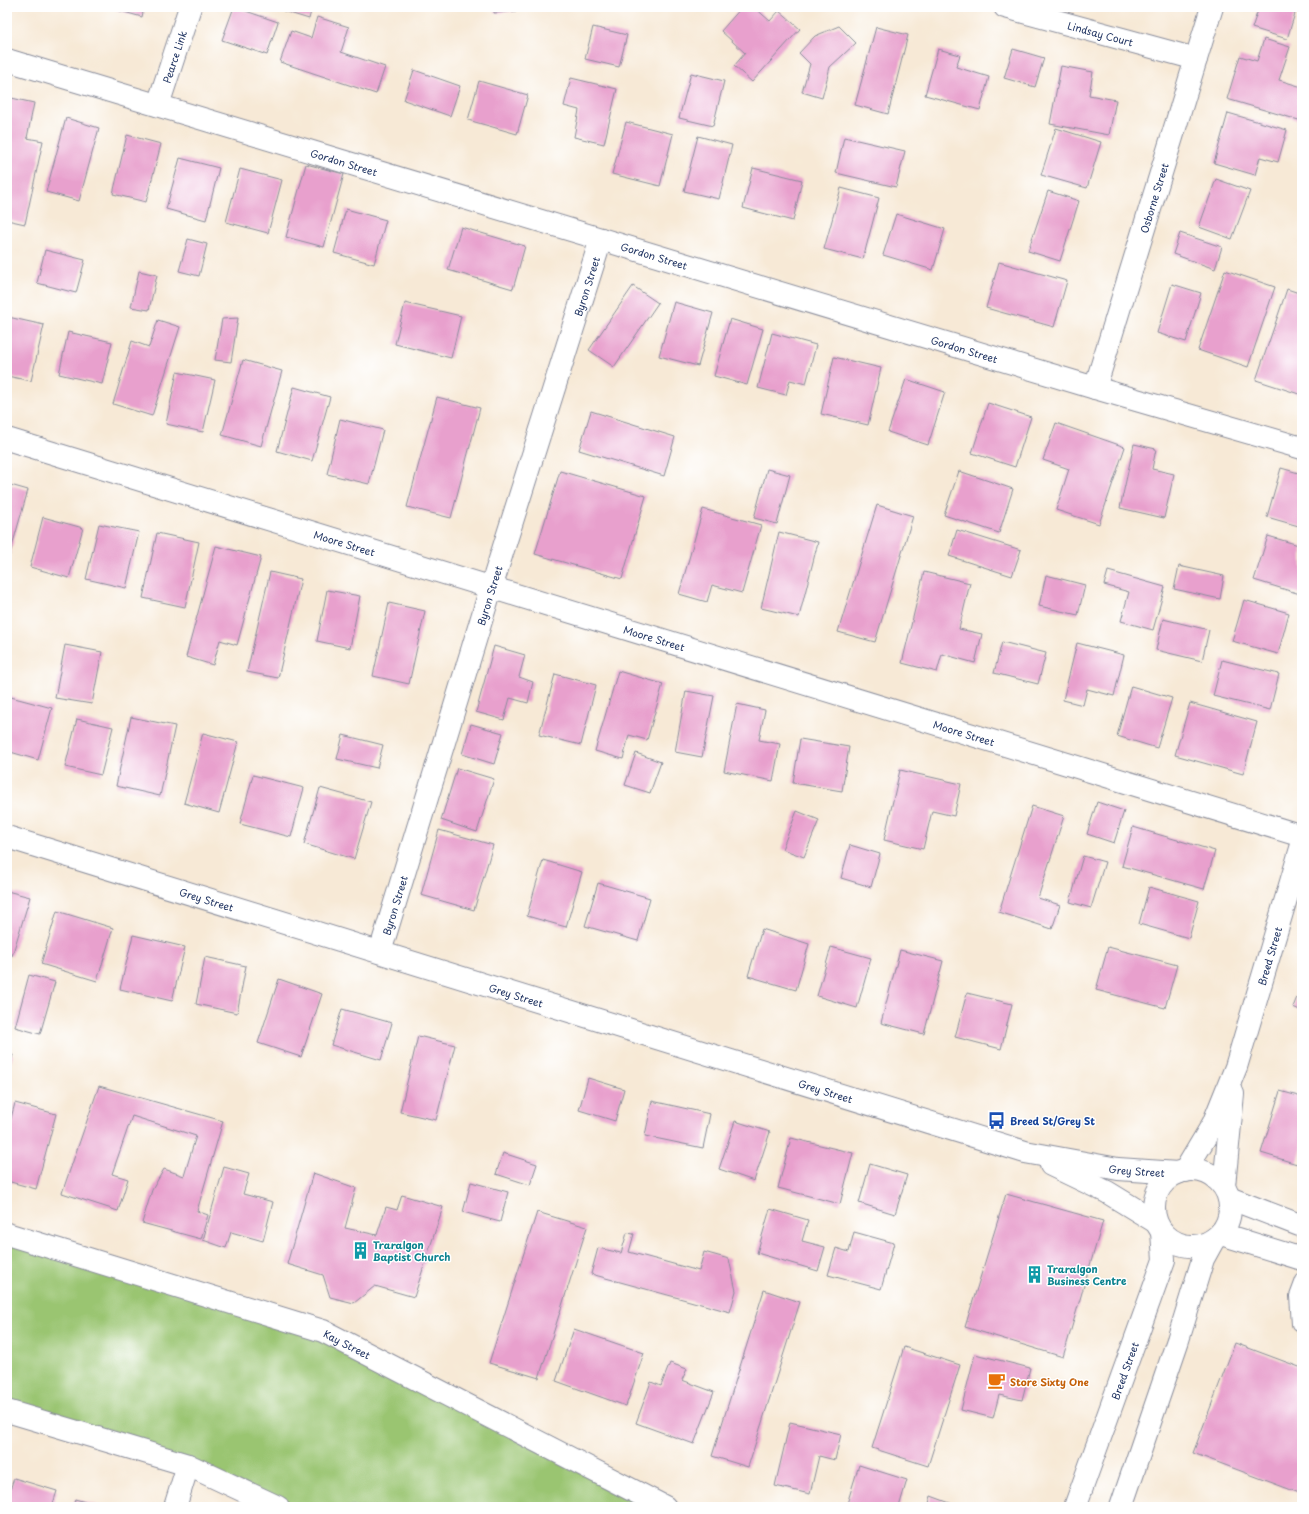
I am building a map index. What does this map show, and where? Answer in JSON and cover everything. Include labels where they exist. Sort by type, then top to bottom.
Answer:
[{"type":"street","name":"Pearce Link","points":[[158,105],[190,7]]},
{"type":"street","name":"Lindsay Court","points":[[1005,7],[1196,59]]},
{"type":"street","name":"Osborne Street","points":[[1094,388],[1212,7]]},
{"type":"street","name":"Gordon Street","points":[[7,60],[1094,388],[1302,448]]},
{"type":"street","name":"Byron Street","points":[[380,952],[491,588],[601,239]]},
{"type":"street","name":"Moore Street","points":[[7,439],[1302,836]]},
{"type":"street","name":"Grey Street","points":[[7,837],[1025,1152],[1118,1169],[1181,1172]]},
{"type":"street","name":"Breed Street","points":[[1181,1172],[1213,1124],[1236,1067],[1302,845]]},
{"type":"street","name":"Breed Street","points":[[1226,1192],[1236,1067]]},
{"type":"street","name":"Grey Street","points":[[1025,1152],[1108,1192],[1159,1227]]},
{"type":"street","points":[[1302,1226],[1226,1192],[1213,1176],[1199,1171],[1181,1172],[1168,1179],[1160,1188],[1155,1199],[1154,1210],[1159,1227],[1178,1243],[1197,1246],[1217,1236],[1302,1259]]},
{"type":"street","points":[[1121,1507],[1178,1340],[1203,1259],[1217,1236],[1228,1223],[1230,1211],[1226,1192]]},
{"type":"street","name":"Breed Street","points":[[1075,1507],[1164,1260],[1159,1227]]},
{"type":"street","name":"Kay Street","points":[[7,1234],[323,1331],[665,1507]]},
{"type":"street","points":[[7,1411],[188,1465],[278,1507]]},
{"type":"street","points":[[175,1507],[188,1465]]},
{"type":"lane","points":[[1302,1280],[1296,1296],[1298,1324],[1302,1326]]},
{"type":"green space","points":[[7,1234],[323,1331],[669,1507],[278,1507],[7,1411]]},
{"type":"building","points":[[106,7],[144,7],[142,17]]},
{"type":"building","points":[[234,7],[278,22],[267,55],[222,40]]},
{"type":"building","points":[[284,7],[312,7],[309,19],[283,11]]},
{"type":"building","points":[[494,7],[516,7],[516,11],[494,13]]},
{"type":"building","points":[[742,7],[754,7],[770,21],[779,11],[800,29],[752,82],[734,66],[745,53],[721,31]]},
{"type":"building","points":[[1259,7],[1297,7],[1287,39],[1252,28]]},
{"type":"building","points":[[317,17],[349,27],[341,52],[385,67],[376,94],[280,62],[291,31],[311,38]]},
{"type":"building","points":[[839,26],[856,43],[830,67],[822,98],[802,92],[810,64],[799,53],[815,36]]},
{"type":"building","points":[[593,27],[627,35],[619,67],[585,59]]},
{"type":"building","points":[[876,27],[908,35],[888,114],[855,105]]},
{"type":"building","points":[[1264,39],[1290,47],[1279,80],[1302,87],[1302,121],[1227,99],[1240,56],[1257,61]]},
{"type":"building","points":[[938,49],[960,55],[956,67],[989,77],[980,110],[925,95]]},
{"type":"building","points":[[1013,49],[1044,58],[1035,87],[1004,78]]},
{"type":"building","points":[[1061,66],[1093,72],[1089,95],[1116,100],[1109,135],[1050,124]]},
{"type":"building","points":[[414,70],[460,86],[450,116],[404,100]]},
{"type":"building","points":[[691,73],[724,81],[713,126],[679,118]]},
{"type":"building","points":[[571,78],[617,89],[604,144],[574,137],[579,110],[564,106]]},
{"type":"building","points":[[479,81],[528,95],[517,134],[468,120]]},
{"type":"building","points":[[7,97],[34,103],[27,138],[43,141],[25,224],[7,220],[7,191],[11,173],[7,172]]},
{"type":"building","points":[[1228,113],[1287,130],[1278,162],[1260,157],[1255,175],[1214,163]]},
{"type":"building","points":[[66,118],[99,128],[79,201],[46,192]]},
{"type":"building","points":[[626,122],[673,134],[660,186],[612,174]]},
{"type":"building","points":[[1056,128],[1101,142],[1087,188],[1041,175]]},
{"type":"building","points":[[127,135],[161,144],[146,202],[113,194]]},
{"type":"building","points":[[698,136],[732,145],[719,199],[684,191]]},
{"type":"building","points":[[844,137],[905,151],[896,187],[836,173]]},
{"type":"building","points":[[180,158],[219,168],[206,220],[166,209]]},
{"type":"building","points":[[306,164],[344,174],[324,247],[286,237]]},
{"type":"building","points":[[753,168],[802,180],[793,221],[743,208]]},
{"type":"building","points":[[240,169],[282,180],[268,233],[226,222]]},
{"type":"building","points":[[1216,179],[1250,191],[1232,239],[1199,227]]},
{"type":"building","points":[[841,188],[879,198],[863,259],[824,249]]},
{"type":"building","points":[[1048,191],[1079,201],[1060,261],[1028,251]]},
{"type":"building","points":[[346,209],[386,220],[374,264],[334,253]]},
{"type":"building","points":[[896,214],[945,229],[933,270],[883,255]]},
{"type":"building","points":[[461,227],[525,246],[513,289],[448,270]]},
{"type":"building","points":[[1180,233],[1222,247],[1215,269],[1173,254]]},
{"type":"building","points":[[188,239],[207,244],[199,276],[179,271]]},
{"type":"building","points":[[45,250],[85,260],[76,293],[37,283]]},
{"type":"building","points":[[999,262],[1067,281],[1054,327],[986,308]]},
{"type":"building","points":[[1225,270],[1275,287],[1248,367],[1198,350]]},
{"type":"building","points":[[139,271],[157,275],[149,310],[131,307]]},
{"type":"building","points":[[1172,284],[1201,293],[1186,342],[1157,333]]},
{"type":"building","points":[[633,286],[658,303],[614,367],[589,350]]},
{"type":"building","points":[[1287,289],[1302,294],[1302,395],[1256,380]]},
{"type":"building","points":[[674,302],[713,313],[698,366],[659,356]]},
{"type":"building","points":[[405,303],[461,316],[451,358],[395,344]]},
{"type":"building","points":[[8,317],[44,325],[31,381],[7,376]]},
{"type":"building","points":[[238,318],[231,362],[215,360],[222,319]]},
{"type":"building","points":[[730,319],[763,329],[747,385],[714,376]]},
{"type":"building","points":[[158,320],[180,327],[152,416],[113,404],[132,341],[149,347]]},
{"type":"building","points":[[68,332],[112,342],[102,384],[59,374]]},
{"type":"building","points":[[772,333],[816,345],[806,384],[790,380],[786,395],[758,388]]},
{"type":"building","points":[[834,357],[881,368],[868,425],[821,414]]},
{"type":"building","points":[[243,360],[282,371],[261,446],[222,435]]},
{"type":"building","points":[[177,372],[215,380],[203,432],[166,424]]},
{"type":"building","points":[[906,379],[945,392],[928,445],[888,432]]},
{"type":"building","points":[[294,387],[330,397],[312,461],[277,451]]},
{"type":"building","points":[[437,397],[480,408],[451,518],[407,507]]},
{"type":"building","points":[[988,403],[1031,417],[1015,467],[972,453]]},
{"type":"building","points":[[591,411],[675,437],[664,476],[579,450]]},
{"type":"building","points":[[340,419],[383,430],[369,484],[327,474]]},
{"type":"building","points":[[1056,423],[1125,447],[1099,524],[1056,510],[1069,469],[1043,460]]},
{"type":"building","points":[[1134,444],[1156,449],[1152,469],[1174,474],[1164,518],[1120,508]]},
{"type":"building","points":[[1281,468],[1302,474],[1302,527],[1267,517]]},
{"type":"building","points":[[767,469],[790,475],[777,524],[754,518]]},
{"type":"building","points":[[560,471],[646,496],[622,579],[535,554]]},
{"type":"building","points":[[959,471],[1013,489],[999,533],[944,515]]},
{"type":"building","points":[[7,484],[28,490],[7,564]]},
{"type":"building","points":[[877,505],[913,516],[875,642],[838,632]]},
{"type":"building","points":[[703,509],[761,525],[742,593],[712,585],[707,602],[679,594]]},
{"type":"building","points":[[43,517],[83,528],[69,578],[30,567]]},
{"type":"building","points":[[99,524],[139,532],[126,588],[86,579]]},
{"type":"building","points":[[957,530],[1021,550],[1012,576],[949,556]]},
{"type":"building","points":[[779,532],[818,542],[799,617],[761,608]]},
{"type":"building","points":[[157,533],[199,542],[185,607],[143,598]]},
{"type":"building","points":[[1268,536],[1302,546],[1302,586],[1300,594],[1254,580]]},
{"type":"building","points":[[216,546],[261,557],[237,645],[220,640],[213,665],[186,657]]},
{"type":"building","points":[[1179,566],[1224,576],[1220,599],[1174,589]]},
{"type":"building","points":[[1108,571],[1165,587],[1153,630],[1121,621],[1129,592],[1104,585]]},
{"type":"building","points":[[270,572],[301,579],[278,678],[247,672]]},
{"type":"building","points":[[924,572],[970,583],[959,629],[982,634],[975,663],[942,654],[937,672],[902,663]]},
{"type":"building","points":[[1046,575],[1085,585],[1078,615],[1039,606]]},
{"type":"building","points":[[327,590],[360,596],[350,648],[317,641]]},
{"type":"building","points":[[1244,600],[1289,613],[1278,654],[1232,641]]},
{"type":"building","points":[[389,603],[425,611],[409,684],[373,676]]},
{"type":"building","points":[[1163,619],[1209,630],[1202,661],[1156,650]]},
{"type":"building","points":[[1002,642],[1046,653],[1038,684],[994,673]]},
{"type":"building","points":[[1077,643],[1124,655],[1114,696],[1087,689],[1083,705],[1063,700]]},
{"type":"building","points":[[65,645],[102,652],[92,704],[55,698]]},
{"type":"building","points":[[494,646],[525,655],[519,677],[533,682],[528,703],[510,698],[504,720],[476,712]]},
{"type":"building","points":[[1222,660],[1279,674],[1270,710],[1213,696]]},
{"type":"building","points":[[618,671],[663,684],[647,740],[629,735],[623,759],[595,751]]},
{"type":"building","points":[[555,674],[596,685],[581,745],[539,735]]},
{"type":"building","points":[[1131,686],[1172,698],[1157,748],[1117,736]]},
{"type":"building","points":[[686,691],[714,696],[702,757],[675,752]]},
{"type":"building","points":[[7,696],[52,708],[38,760],[7,751]]},
{"type":"building","points":[[1190,703],[1257,722],[1243,774],[1175,755]]},
{"type":"building","points":[[737,704],[765,710],[759,740],[780,744],[773,781],[724,771]]},
{"type":"building","points":[[131,717],[175,726],[160,796],[116,786]]},
{"type":"building","points":[[77,719],[113,727],[101,775],[65,767]]},
{"type":"building","points":[[471,724],[503,733],[494,764],[462,754]]},
{"type":"building","points":[[203,733],[238,742],[219,813],[184,803]]},
{"type":"building","points":[[343,735],[383,745],[377,768],[337,759]]},
{"type":"building","points":[[800,739],[849,747],[842,791],[793,783]]},
{"type":"building","points":[[636,753],[661,762],[650,793],[625,785]]},
{"type":"building","points":[[457,768],[494,779],[477,832],[441,820]]},
{"type":"building","points":[[900,770],[961,784],[954,816],[932,811],[923,849],[884,840]]},
{"type":"building","points":[[253,775],[304,788],[291,837],[240,824]]},
{"type":"building","points":[[320,788],[371,802],[354,859],[304,844]]},
{"type":"building","points":[[1097,802],[1124,811],[1114,843],[1087,834]]},
{"type":"building","points":[[1032,806],[1064,816],[1038,898],[1060,905],[1052,929],[999,912]]},
{"type":"building","points":[[797,811],[819,820],[804,857],[782,849]]},
{"type":"building","points":[[1133,827],[1215,851],[1204,889],[1122,866]]},
{"type":"building","points":[[439,830],[493,845],[474,910],[421,895]]},
{"type":"building","points":[[850,845],[880,854],[871,887],[841,878]]},
{"type":"building","points":[[1083,856],[1105,862],[1091,908],[1070,902]]},
{"type":"building","points":[[543,860],[582,872],[566,927],[527,916]]},
{"type":"building","points":[[598,883],[650,898],[638,941],[585,926]]},
{"type":"building","points":[[1149,887],[1199,901],[1189,938],[1139,924]]},
{"type":"building","points":[[7,891],[30,897],[12,956],[7,954]]},
{"type":"building","points":[[57,911],[113,928],[97,981],[41,964]]},
{"type":"building","points":[[762,929],[809,944],[796,990],[748,976]]},
{"type":"building","points":[[133,935],[185,947],[172,1001],[120,989]]},
{"type":"building","points":[[831,947],[871,958],[857,1008],[817,996]]},
{"type":"building","points":[[1108,947],[1177,965],[1165,1008],[1096,990]]},
{"type":"building","points":[[900,950],[943,961],[924,1034],[881,1023]]},
{"type":"building","points":[[205,957],[246,966],[237,1013],[196,1004]]},
{"type":"building","points":[[29,975],[55,982],[40,1034],[15,1027]]},
{"type":"building","points":[[279,979],[322,994],[301,1057],[258,1043]]},
{"type":"building","points":[[1302,985],[1302,1011],[1293,1007]]},
{"type":"building","points":[[967,993],[1012,1004],[1001,1049],[955,1037]]},
{"type":"building","points":[[342,1009],[392,1023],[381,1060],[331,1045]]},
{"type":"building","points":[[418,1036],[455,1045],[436,1120],[400,1112]]},
{"type":"building","points":[[7,1053],[13,1055],[7,1073]]},
{"type":"building","points":[[588,1078],[624,1089],[615,1121],[579,1110]]},
{"type":"building","points":[[99,1086],[223,1121],[197,1211],[208,1215],[201,1239],[142,1223],[152,1190],[164,1169],[184,1176],[196,1136],[132,1116],[112,1174],[128,1179],[118,1211],[62,1193]]},
{"type":"building","points":[[1280,1091],[1302,1097],[1302,1148],[1297,1164],[1261,1153]]},
{"type":"building","points":[[652,1101],[710,1114],[703,1148],[645,1136]]},
{"type":"building","points":[[15,1103],[56,1114],[36,1189],[7,1181],[7,1133]]},
{"type":"building","points":[[735,1121],[770,1132],[754,1181],[719,1169]]},
{"type":"building","points":[[791,1138],[853,1153],[840,1204],[778,1188]]},
{"type":"building","points":[[503,1153],[537,1164],[530,1185],[496,1174]]},
{"type":"building","points":[[870,1164],[907,1175],[895,1214],[859,1203]]},
{"type":"building","points":[[224,1167],[249,1174],[243,1194],[273,1202],[263,1241],[231,1232],[226,1248],[203,1240]]},
{"type":"building","name":"Traralgon Baptist Church","points":[[313,1173],[356,1188],[345,1228],[377,1235],[386,1207],[397,1210],[402,1195],[443,1207],[414,1297],[375,1286],[354,1303],[330,1297],[323,1275],[287,1264]]},
{"type":"building","points":[[471,1182],[508,1192],[500,1222],[463,1212]]},
{"type":"building","name":"Traralgon Business Centre","points":[[1006,1194],[1103,1221],[1063,1357],[965,1327]]},
{"type":"building","points":[[770,1209],[808,1220],[802,1241],[825,1247],[818,1271],[757,1253]]},
{"type":"building","points":[[537,1212],[587,1227],[539,1378],[489,1363]]},
{"type":"building","points":[[854,1232],[894,1243],[881,1289],[828,1275],[836,1248],[849,1252]]},
{"type":"building","points":[[627,1233],[634,1234],[629,1252],[699,1271],[704,1252],[729,1259],[736,1291],[730,1312],[591,1274],[598,1248],[621,1253]]},
{"type":"building","points":[[764,1290],[800,1302],[748,1467],[712,1456]]},
{"type":"building","points":[[574,1329],[644,1353],[626,1406],[556,1381]]},
{"type":"building","points":[[1235,1343],[1302,1368],[1302,1494],[1193,1453]]},
{"type":"building","points":[[904,1347],[960,1365],[928,1466],[872,1448]]},
{"type":"building","name":"Store Sixty One","points":[[975,1354],[1030,1368],[1022,1400],[999,1395],[993,1418],[961,1410]]},
{"type":"building","points":[[670,1363],[687,1369],[682,1380],[714,1392],[694,1444],[636,1423],[651,1382],[661,1386]]},
{"type":"building","points":[[790,1422],[841,1434],[835,1460],[819,1456],[810,1494],[775,1486]]},
{"type":"building","points":[[859,1465],[907,1480],[899,1507],[846,1507]]},
{"type":"building","points":[[14,1478],[57,1491],[52,1507],[7,1507],[7,1499]]},
{"type":"building","points":[[931,1496],[961,1507],[928,1507]]},
{"type":"building","points":[[75,1499],[103,1507],[73,1507]]},
{"type":"place","name":"Breed St/Grey St","points":[[997,1120]]},
{"type":"place","name":"Traralgon Baptist Church","points":[[360,1250]]},
{"type":"place","name":"Traralgon Business Centre","points":[[1034,1274]]},
{"type":"place","name":"Store Sixty One","points":[[997,1381]]}]
